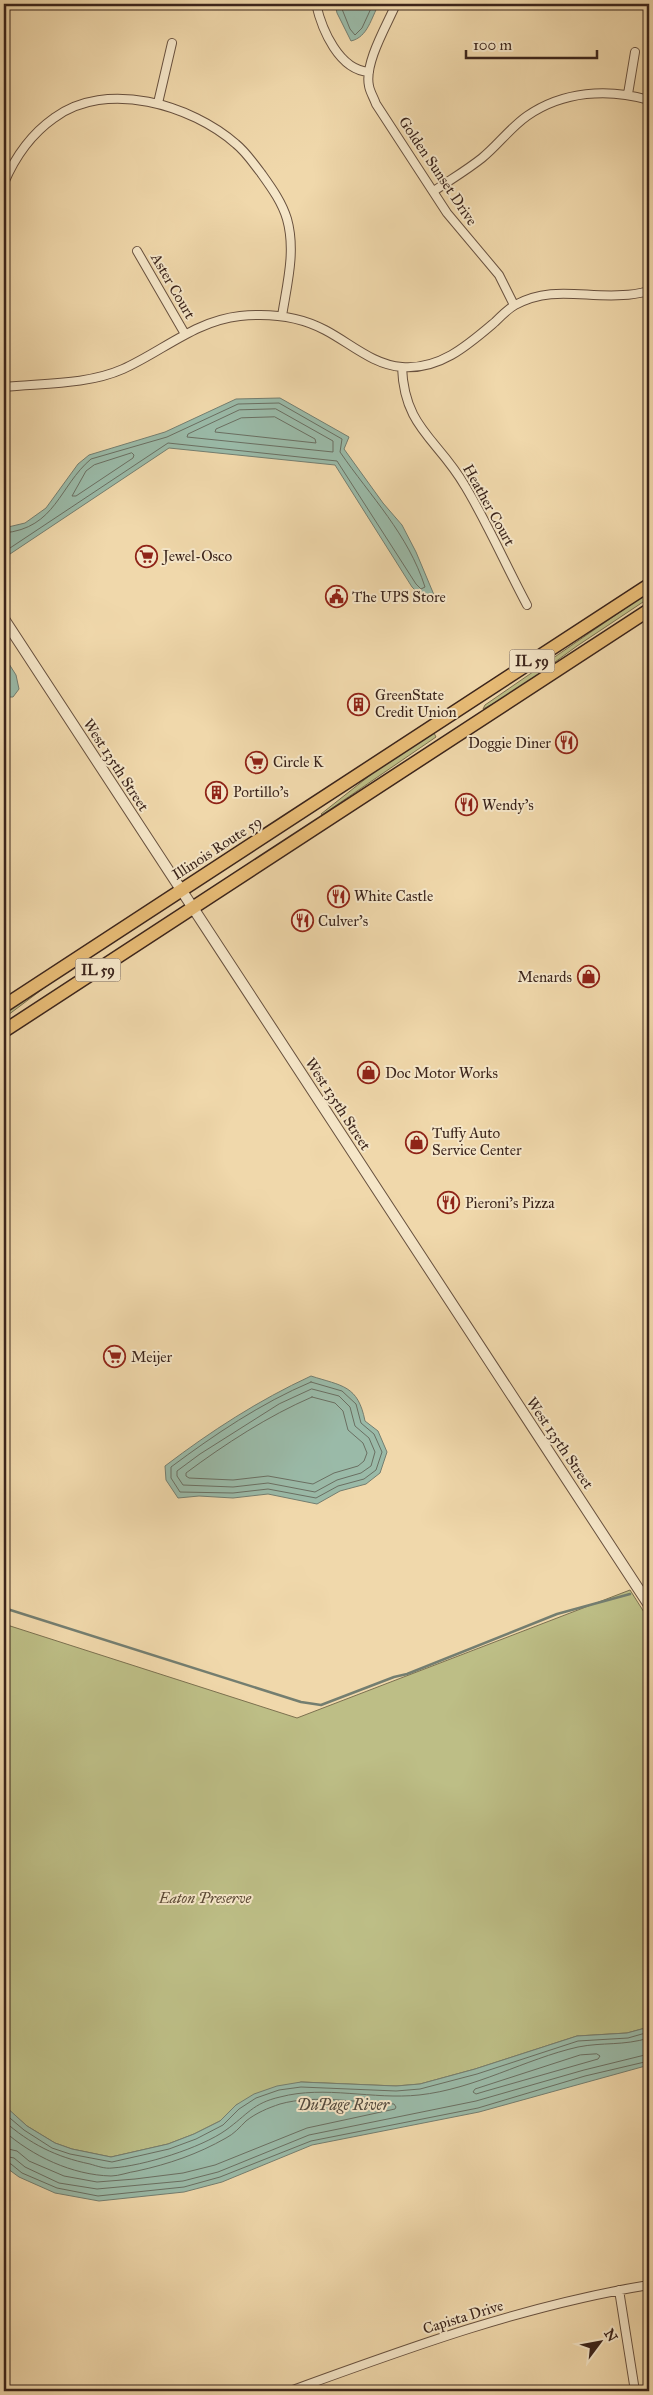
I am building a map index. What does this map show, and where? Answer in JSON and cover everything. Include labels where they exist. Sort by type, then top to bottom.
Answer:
[{"type":"main road","name":"Illinois Route 59","points":[[4,1006],[649,585]]},
{"type":"main road","name":"IL 59","points":[[4,1030],[649,610]]},
{"type":"street","points":[[316,4],[329,37],[339,55],[349,66],[359,71],[368,72],[396,4]]},
{"type":"street","points":[[158,103],[172,43]]},
{"type":"street","points":[[628,94],[635,52]]},
{"type":"street","name":"Golden Sunset Drive","points":[[368,72],[369,86],[376,104],[458,227],[499,275],[514,305]]},
{"type":"street","points":[[434,191],[482,158],[528,116],[547,106],[572,96],[599,92],[628,94],[649,100]]},
{"type":"street","points":[[4,183],[13,162],[32,136],[55,116],[80,105],[104,100],[128,99],[158,103],[190,115],[237,144],[275,194],[286,217],[291,235],[291,257],[282,316]]},
{"type":"street","name":"Aster Court","points":[[137,251],[185,334]]},
{"type":"street","points":[[4,387],[73,381],[122,370],[185,334],[211,322],[239,316],[282,316],[305,321],[325,330],[382,363],[402,367],[426,366],[447,358],[466,346],[514,305],[560,292],[623,295],[649,291]]},
{"type":"street","name":"Heather Court","points":[[402,367],[406,402],[413,417],[465,486],[527,605]]},
{"type":"street","name":"West 135th Street","points":[[4,619],[649,1605]]},
{"type":"street","name":"Capista Drive","points":[[290,2391],[457,2332],[557,2304],[620,2290],[649,2286]]},
{"type":"street","points":[[620,2290],[635,2391]]},
{"type":"green space","points":[[649,592],[649,598],[577,646],[511,694],[483,709],[485,705]]},
{"type":"green space","points":[[434,733],[436,737],[321,814],[378,769]]},
{"type":"green space","points":[[52,982],[4,1018],[4,1012]]},
{"type":"green space","name":"Eaton Preserve","points":[[630,1590],[649,1620],[649,2027],[627,2033],[577,2036],[475,2069],[420,2084],[396,2086],[301,2082],[236,2105],[220,2121],[194,2134],[168,2144],[111,2157],[72,2149],[55,2143],[27,2126],[6,2108],[4,2105],[4,1624],[297,1718]]},
{"type":"water","points":[[335,4],[379,4],[365,31],[357,39],[351,41],[337,13]]},
{"type":"water","points":[[280,398],[349,437],[344,449],[383,503],[402,525],[416,552],[437,602],[427,602],[412,587],[335,465],[169,448],[4,558],[4,528],[25,523],[46,508],[78,464],[89,455],[165,432],[236,399]]},
{"type":"water","points":[[4,656],[16,675],[19,689],[13,697],[4,697]]},
{"type":"water","points":[[311,1376],[340,1385],[358,1400],[365,1421],[378,1431],[387,1452],[380,1473],[366,1484],[340,1491],[317,1504],[268,1494],[233,1498],[199,1496],[178,1498],[166,1480],[165,1466],[236,1417],[273,1395]]},
{"type":"water","name":"DuPage River","points":[[649,2027],[649,2065],[479,2112],[312,2145],[222,2182],[184,2192],[99,2201],[55,2193],[19,2177],[4,2166],[4,2105],[27,2126],[55,2143],[72,2149],[111,2157],[168,2144],[194,2134],[220,2121],[236,2105],[254,2094],[277,2086],[301,2082],[396,2086],[420,2084],[475,2069],[577,2036],[627,2033]]},
{"type":"waterway","points":[[4,1608],[301,1702],[321,1705],[394,1677],[407,1674],[557,1614],[630,1594]]},
{"type":"place","name":"Jewel-Osco","points":[[147,556]]},
{"type":"place","name":"The UPS Store","points":[[336,597]]},
{"type":"place","name":"GreenState Credit Union","points":[[359,704]]},
{"type":"place","name":"Doggie Diner","points":[[567,743]]},
{"type":"place","name":"Circle K","points":[[257,762]]},
{"type":"place","name":"Portillo's","points":[[217,792]]},
{"type":"place","name":"Wendy's","points":[[466,805]]},
{"type":"place","name":"White Castle","points":[[338,896]]},
{"type":"place","name":"Culver's","points":[[302,921]]},
{"type":"place","name":"Menards","points":[[588,977]]},
{"type":"place","name":"Doc Motor Works","points":[[369,1073]]},
{"type":"place","name":"Tuffy Auto Service Center","points":[[416,1142]]},
{"type":"place","name":"Pieroni's Pizza","points":[[449,1203]]},
{"type":"place","name":"Meijer","points":[[115,1357]]}]
